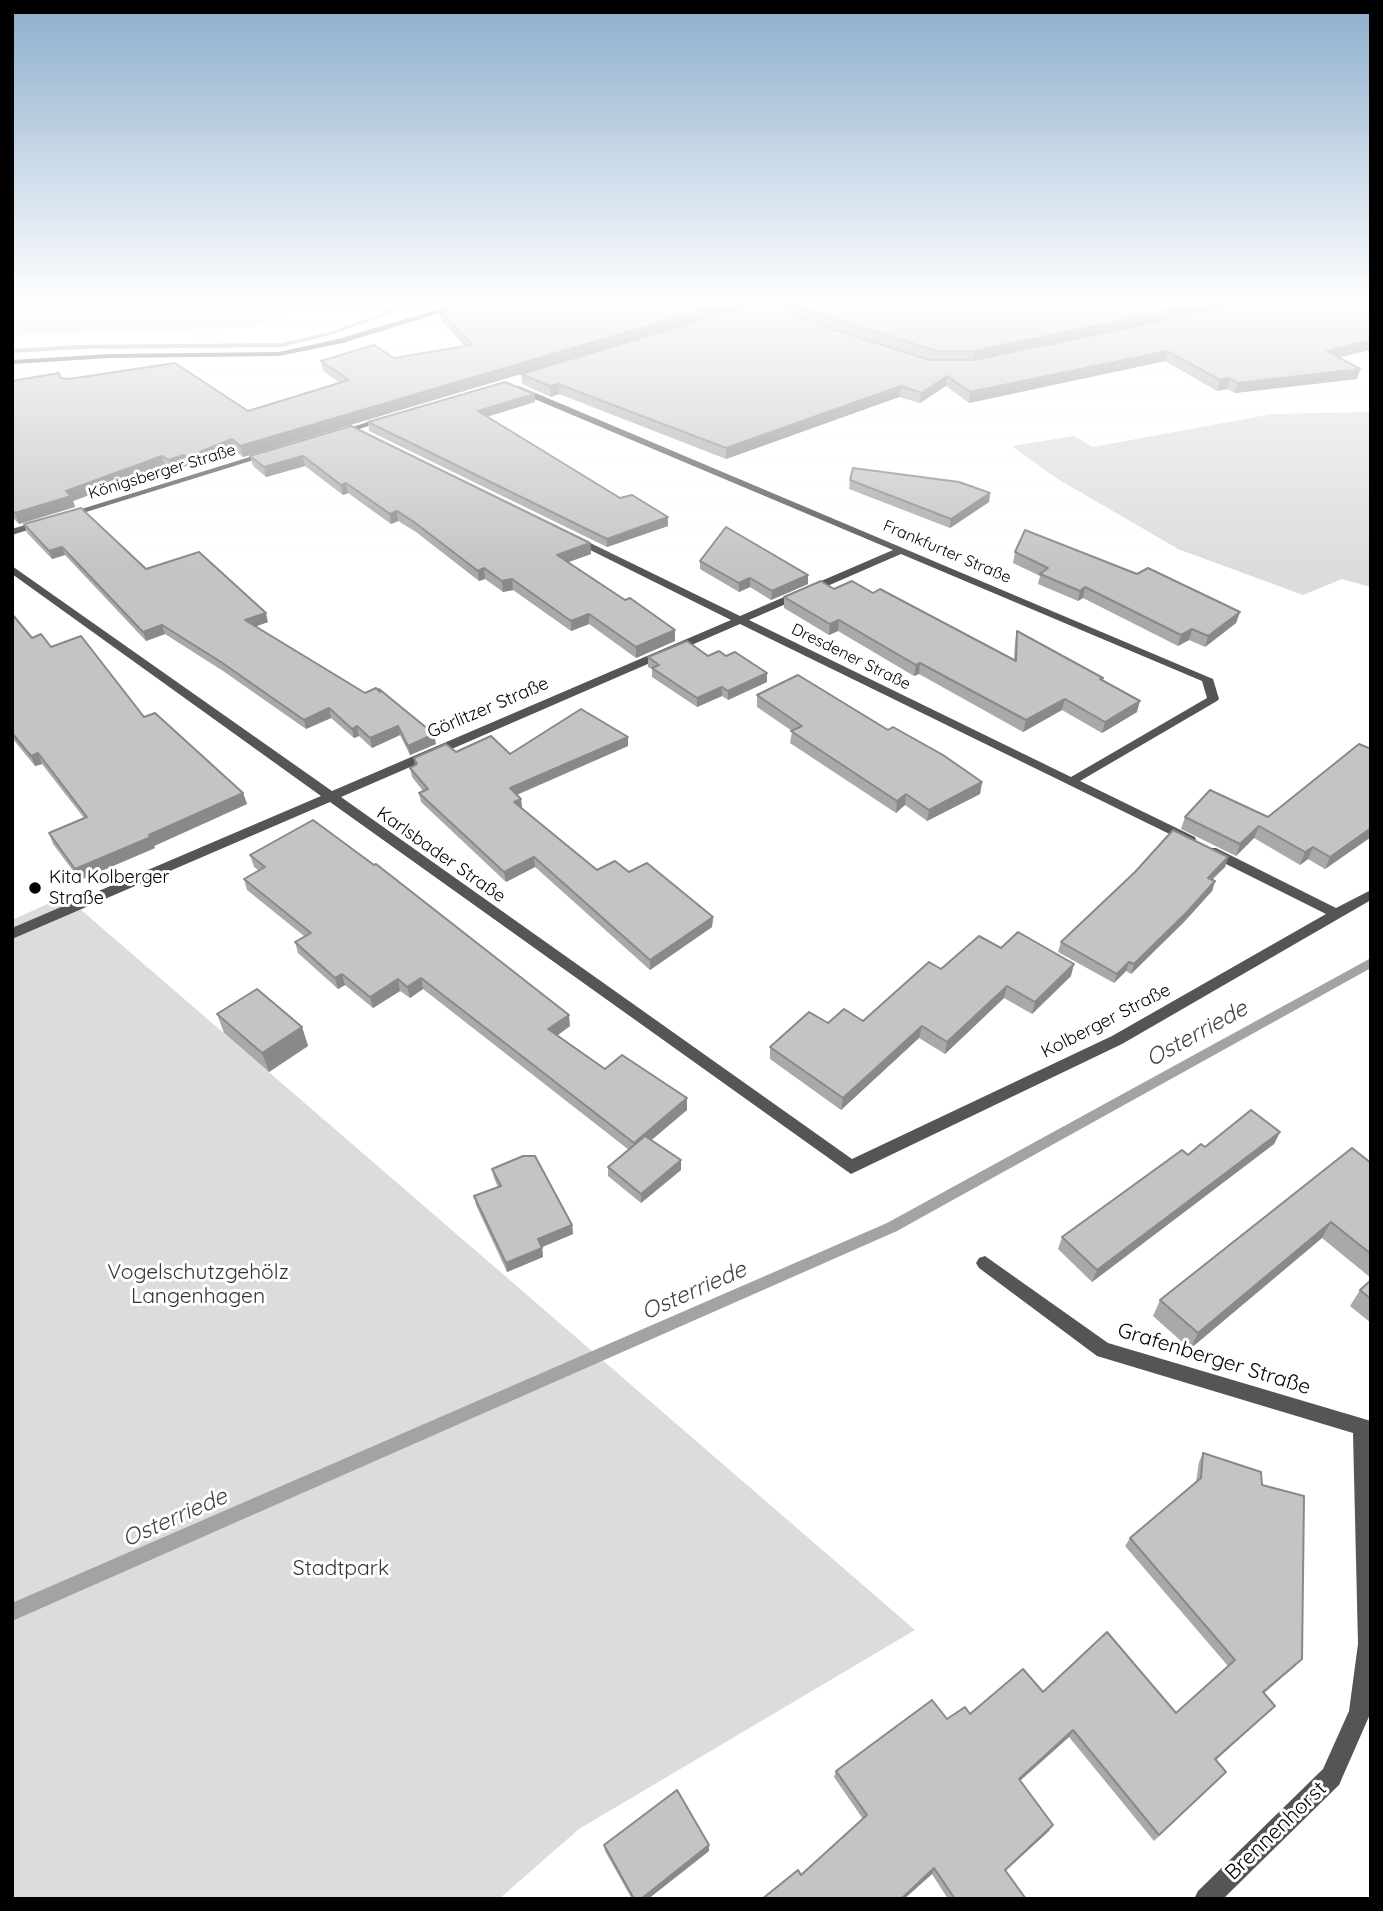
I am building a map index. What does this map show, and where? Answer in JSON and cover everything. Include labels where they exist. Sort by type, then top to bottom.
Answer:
[{"type":"street","name":"Frankfurter Straße","points":[[519,389],[1207,679],[1213,699],[1072,781]]},
{"type":"street","points":[[327,437],[391,417]]},
{"type":"street","points":[[353,429],[366,435]]},
{"type":"street","name":"Königsberger Straße","points":[[12,532],[274,453]]},
{"type":"street","name":"Dresdener Straße","points":[[565,534],[1072,781],[1335,913]]},
{"type":"street","name":"Görlitzer Straße","points":[[12,934],[902,550]]},
{"type":"street","name":"Karlsbader Straße","points":[[12,569],[850,1167]]},
{"type":"street","name":"Kolberger Straße","points":[[850,1167],[1117,1040],[1371,894]]},
{"type":"street","name":"Grafenberger Straße","points":[[985,1263],[1103,1350],[1367,1428]]},
{"type":"street","name":"Brennenhorst","points":[[1206,1899],[1331,1777],[1360,1712],[1368,1643],[1367,1428]]},
{"type":"green space","points":[[1371,412],[1371,587],[1342,579],[1303,595],[1178,549],[1056,478],[1012,446],[1074,436],[1093,447],[1272,414]]},
{"type":"green space","name":"Stadtpark","points":[[65,896],[915,1630],[579,1829],[499,1899],[12,1899],[12,920]]},
{"type":"building","points":[[12,389],[215,389],[248,411],[319,389],[433,389],[240,446],[232,439],[187,457],[183,455],[169,460],[162,456],[66,491],[71,496],[15,513],[12,510]]},
{"type":"building","points":[[480,389],[522,389],[534,394],[478,411],[620,498],[632,495],[668,517],[607,539],[368,422]]},
{"type":"building","points":[[572,389],[892,389],[726,448]]},
{"type":"building","points":[[911,389],[928,389],[922,393]]},
{"type":"building","points":[[351,426],[590,543],[557,555],[625,600],[630,598],[675,630],[636,647],[589,614],[571,621],[512,579],[502,581],[484,568],[478,571],[414,522],[397,511],[390,514],[346,483],[341,485],[303,456],[264,467],[250,456]]},
{"type":"building","points":[[853,468],[959,482],[990,493],[951,519],[850,480]]},
{"type":"building","points":[[81,508],[146,569],[199,552],[266,613],[245,620],[365,693],[376,688],[380,692],[379,689],[434,734],[408,746],[398,726],[370,738],[357,726],[352,729],[329,708],[304,720],[162,625],[143,632],[62,547],[49,551],[24,524]]},
{"type":"building","points":[[726,527],[808,575],[772,591],[750,578],[739,583],[700,561]]},
{"type":"building","points":[[1025,530],[1137,574],[1148,568],[1240,612],[1208,636],[1192,629],[1181,635],[1085,587],[1080,591],[1040,574],[1048,568],[1015,552]]},
{"type":"building","points":[[821,581],[834,589],[852,581],[873,593],[880,589],[1016,661],[1017,631],[1140,701],[1105,722],[1065,699],[1026,720],[920,663],[916,665],[839,620],[830,624],[784,597]]},
{"type":"building","points":[[12,614],[32,638],[41,634],[51,647],[81,636],[144,717],[155,713],[243,793],[149,835],[151,837],[75,869],[49,833],[87,817],[38,753],[31,756],[12,733]]},
{"type":"building","points":[[687,641],[708,656],[719,651],[726,656],[735,652],[767,673],[728,691],[722,687],[697,698],[652,668],[659,665],[648,657]]},
{"type":"building","points":[[798,675],[888,730],[893,727],[943,755],[982,782],[929,810],[906,794],[897,801],[791,731],[802,726],[757,695]]},
{"type":"building","points":[[581,709],[628,737],[510,788],[521,799],[514,802],[597,870],[615,861],[629,872],[647,863],[713,917],[650,960],[534,857],[504,872],[419,793],[428,789],[410,768],[417,764],[414,758],[446,744],[456,752],[491,736],[510,754]]},
{"type":"building","points":[[1359,744],[1371,749],[1371,828],[1330,857],[1313,847],[1305,852],[1259,826],[1240,844],[1185,817],[1210,790],[1268,817]]},
{"type":"building","points":[[313,820],[376,864],[569,1015],[548,1029],[605,1069],[622,1055],[687,1098],[634,1143],[421,978],[407,987],[398,979],[370,997],[342,974],[335,978],[295,942],[311,933],[244,879],[265,867],[250,855]]},
{"type":"building","points":[[1173,830],[1228,857],[1208,878],[1215,881],[1187,912],[1134,964],[1129,962],[1117,974],[1061,942],[1135,872]]},
{"type":"building","points":[[1018,932],[1074,964],[1035,1002],[1007,986],[947,1042],[922,1026],[843,1098],[770,1047],[809,1012],[828,1023],[844,1009],[863,1021],[929,962],[941,969],[979,936],[1001,948]]},
{"type":"building","points":[[257,989],[302,1027],[262,1053],[217,1014]]},
{"type":"building","points":[[1251,1110],[1280,1132],[1097,1270],[1062,1237],[1182,1150],[1188,1155],[1201,1144],[1205,1147]]},
{"type":"building","points":[[645,1136],[681,1160],[641,1194],[608,1167]]},
{"type":"building","points":[[1352,1148],[1371,1163],[1371,1254],[1331,1222],[1198,1333],[1160,1300]]},
{"type":"building","points":[[523,1156],[535,1156],[572,1225],[538,1239],[542,1248],[506,1263],[474,1196],[501,1186],[492,1169]]},
{"type":"building","points":[[1371,1280],[1371,1299],[1360,1290]]},
{"type":"building","points":[[1203,1453],[1261,1472],[1262,1485],[1304,1496],[1302,1659],[1263,1692],[1275,1706],[1215,1759],[1226,1772],[1159,1835],[1073,1730],[1019,1779],[1053,1825],[1005,1870],[1026,1899],[955,1899],[934,1868],[901,1899],[762,1899],[798,1870],[801,1875],[867,1815],[836,1771],[932,1700],[947,1719],[965,1707],[970,1714],[1023,1669],[1043,1692],[1107,1632],[1176,1713],[1235,1660],[1130,1538],[1201,1478]]},
{"type":"building","points":[[677,1790],[709,1845],[641,1899],[634,1899],[604,1845]]},
{"type":"waterway","name":"Osterriede","points":[[12,1612],[892,1227],[1371,962]]},
{"type":"place","name":"Kita Kolberger Straße","points":[[35,888]]},
{"type":"park label","name":"Vogelschutzgehölz Langenhagen","points":[[198,1285]]}]
